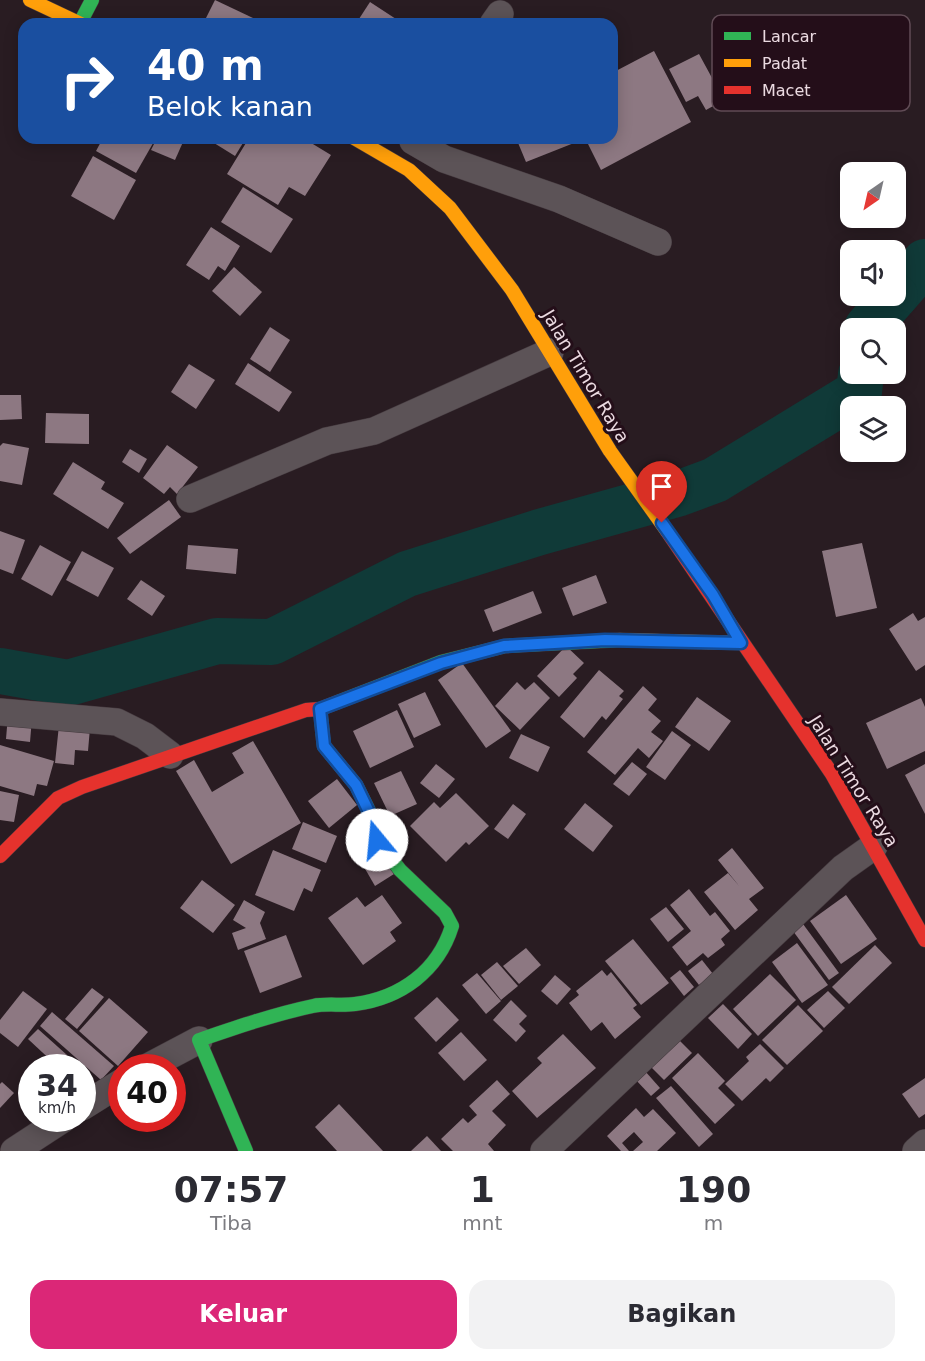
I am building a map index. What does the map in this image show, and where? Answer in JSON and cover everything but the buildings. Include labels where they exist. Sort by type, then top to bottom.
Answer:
[{"type":"main road","points":[[30,0],[68,18]]},
{"type":"main road","points":[[83,18],[92,0]]},
{"type":"main road","name":"Jalan Timor Raya","points":[[365,144],[409,170],[450,208],[512,290],[610,452],[713,595],[741,643],[832,774],[925,940]]},
{"type":"main road","points":[[0,856],[58,798],[170,755],[247,733],[306,710],[320,709],[441,663],[504,646],[605,640],[741,643]]},
{"type":"main road","points":[[246,1151],[199,1040],[266,1017],[321,1004],[356,1004],[409,987],[446,949],[452,926],[445,913],[400,870],[377,840],[369,812],[356,785],[324,746],[320,709]]},
{"type":"street","points":[[398,163],[411,144]]},
{"type":"street","points":[[420,144],[444,159],[559,199],[657,242]]},
{"type":"street","points":[[190,499],[327,441],[374,430],[550,352]]},
{"type":"street","points":[[0,712],[117,722],[145,735],[170,755]]},
{"type":"street","points":[[544,1151],[843,868],[874,846]]},
{"type":"street","points":[[172,1054],[199,1040]]},
{"type":"street","points":[[14,1151],[43,1132]]},
{"type":"street","points":[[916,1151],[925,1143]]},
{"type":"waterway","points":[[906,284],[925,262]]},
{"type":"waterway","points":[[876,318],[886,306]]},
{"type":"waterway","points":[[0,671],[68,683],[217,641],[272,642],[407,574],[540,532],[680,493],[715,480],[859,392],[860,384]]},
{"type":"traffic: fast","points":[[83,18],[92,0]]},
{"type":"traffic: fast","points":[[338,702],[441,662],[505,646],[620,640]]},
{"type":"traffic: fast","points":[[246,1151],[199,1040],[299,1009],[318,1005],[355,1004],[388,996],[416,980],[427,969],[446,942],[452,926],[445,913],[400,870],[377,840],[369,811],[356,785],[324,746],[320,709]]},
{"type":"traffic: slow","points":[[30,0],[68,18]]},
{"type":"traffic: slow","points":[[364,144],[409,170],[450,208],[512,290],[610,451],[667,531]]},
{"type":"traffic: slow","points":[[620,640],[741,643]]},
{"type":"traffic: jam","points":[[667,531],[832,774],[925,940]]},
{"type":"traffic: jam","points":[[0,856],[58,798],[82,787],[306,710],[320,709],[338,702]]},
{"type":"route","points":[[377,840],[369,812],[356,785],[324,746],[320,709],[441,663],[504,646],[605,640],[741,643],[713,595],[662,523]]}]
